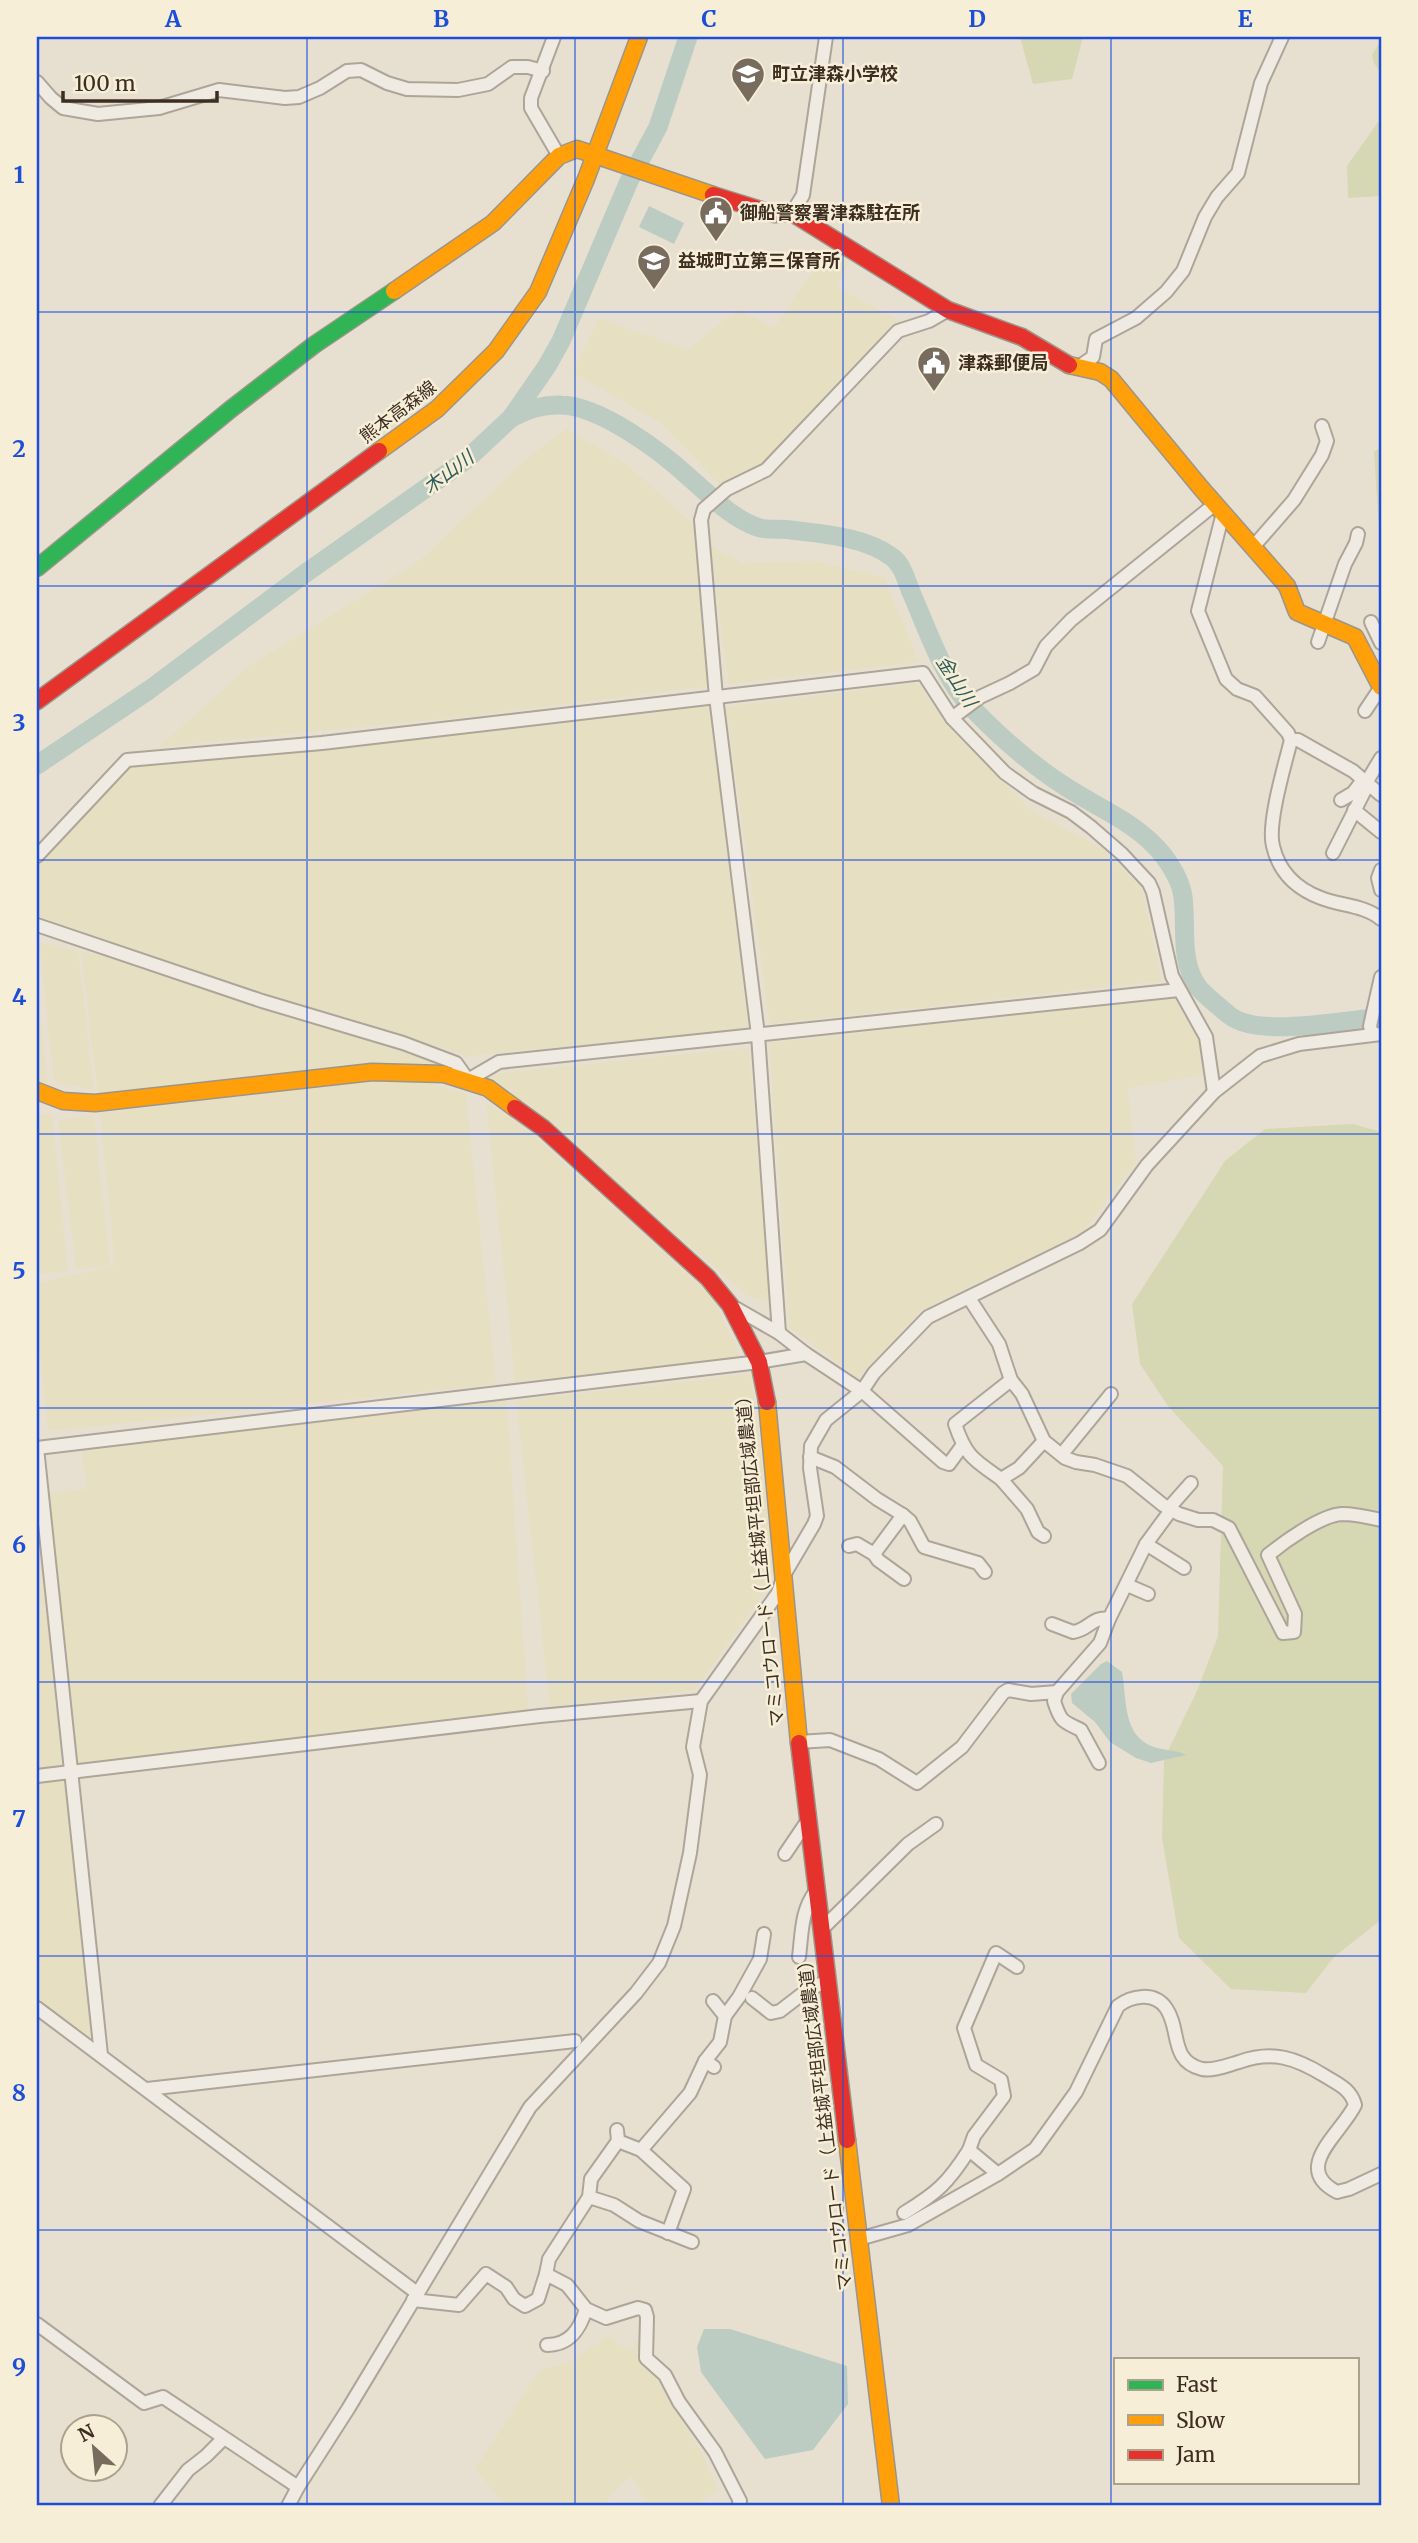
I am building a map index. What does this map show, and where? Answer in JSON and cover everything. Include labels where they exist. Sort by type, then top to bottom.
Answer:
[{"type":"street","points":[[554,37],[531,98],[531,107],[559,156]]},
{"type":"street","name":"熊本高森線","points":[[37,701],[438,409],[496,351],[538,292],[598,158],[639,37]]},
{"type":"street","points":[[792,214],[803,195],[826,37]]},
{"type":"street","points":[[1077,368],[1093,357],[1096,340],[1136,318],[1166,292],[1183,271],[1205,217],[1217,197],[1238,173],[1261,83],[1282,37]]},
{"type":"street","points":[[37,82],[51,99],[63,108],[98,114],[159,108],[219,90],[285,98],[299,97],[347,71],[361,70],[407,89],[458,90],[488,83],[512,67],[543,71]]},
{"type":"street","points":[[37,568],[231,409],[314,345],[493,223],[559,156],[577,149],[652,176],[774,214],[792,214],[948,310],[1022,337],[1065,364],[1100,372],[1111,379],[1287,586],[1297,612],[1355,637],[1381,687],[1365,711]]},
{"type":"street","points":[[779,1333],[758,1035],[716,697],[701,520],[705,509],[727,489],[766,470],[898,331],[939,317],[948,310]]},
{"type":"street","points":[[1253,547],[1294,500],[1322,455],[1327,441],[1322,426]]},
{"type":"street","points":[[955,715],[980,696],[1034,669],[1045,646],[1071,620],[1219,509]]},
{"type":"street","points":[[1219,509],[1198,611],[1226,679],[1237,689],[1259,700],[1282,724],[1291,740],[1273,823],[1272,844],[1295,885],[1304,892],[1332,903],[1364,908],[1381,919]]},
{"type":"street","points":[[1318,642],[1358,534]]},
{"type":"street","points":[[1371,622],[1381,643]]},
{"type":"street","points":[[37,856],[127,760],[322,743],[923,673],[1005,773],[1091,827],[1122,854],[1149,883],[1172,976],[1206,1037],[1214,1092]]},
{"type":"street","points":[[1291,740],[1298,740],[1353,771],[1381,795]]},
{"type":"street","points":[[1333,853],[1366,782],[1381,758]]},
{"type":"street","points":[[1341,800],[1366,782]]},
{"type":"street","points":[[1354,810],[1381,832]]},
{"type":"street","points":[[1381,870],[1378,878],[1381,890]]},
{"type":"street","points":[[37,925],[262,1001],[403,1042],[456,1063],[468,1080],[499,1062],[1179,990]]},
{"type":"street","points":[[288,2506],[530,2107],[636,1993],[659,1962],[674,1926],[690,1853],[699,1775],[694,1747],[701,1701],[778,1593],[784,1575],[814,1524],[817,1516],[811,1446],[826,1420],[862,1391],[874,1373],[928,1317],[1080,1243],[1100,1230],[1147,1165],[1214,1092],[1260,1056],[1298,1044],[1376,1034],[1370,1026],[1381,977]]},
{"type":"street","name":"マミコウロード（上益城平坦部広域農道）","points":[[37,1091],[63,1101],[95,1103],[372,1072],[444,1074],[468,1080],[488,1088],[543,1128],[708,1278],[730,1305],[759,1362],[766,1403],[798,1742],[891,2506]]},
{"type":"street","points":[[970,1298],[999,1344],[1011,1380],[1022,1394],[1044,1441],[1076,1462],[1095,1465],[1127,1476],[1170,1509],[1198,1520],[1213,1520],[1229,1528],[1283,1633],[1293,1632],[1296,1614],[1268,1556],[1292,1535],[1338,1514],[1361,1515],[1381,1520]]},
{"type":"street","points":[[730,1305],[779,1333],[862,1391],[943,1462],[949,1464],[962,1446]]},
{"type":"street","points":[[101,2055],[37,1448],[759,1362],[806,1354]]},
{"type":"street","points":[[1011,1380],[955,1424],[962,1446],[970,1457],[1001,1479],[1027,1509],[1038,1532],[1044,1536]]},
{"type":"street","points":[[1062,1454],[1111,1394]]},
{"type":"street","points":[[1001,1479],[1019,1468],[1044,1441]]},
{"type":"street","points":[[810,1457],[835,1467],[903,1515],[910,1521],[923,1547],[978,1563],[985,1572]]},
{"type":"street","points":[[1099,1763],[1081,1730],[1068,1726],[1062,1720],[1054,1701],[1057,1692],[1100,1643],[1146,1544],[1191,1483]]},
{"type":"street","points":[[874,1554],[903,1515]]},
{"type":"street","points":[[849,1546],[857,1544],[874,1554],[904,1579]]},
{"type":"street","points":[[1146,1544],[1184,1568]]},
{"type":"street","points":[[1127,1585],[1148,1594]]},
{"type":"street","points":[[1052,1624],[1073,1632],[1084,1628],[1094,1619],[1109,1619]]},
{"type":"street","points":[[798,1742],[830,1740],[879,1759],[917,1783],[962,1747],[1003,1693],[1008,1690],[1031,1694],[1057,1692]]},
{"type":"street","points":[[37,1776],[540,1716],[701,1701]]},
{"type":"street","points":[[785,1854],[808,1820]]},
{"type":"street","points":[[821,1930],[908,1844],[936,1824]]},
{"type":"street","points":[[799,1957],[804,1912],[817,1891]]},
{"type":"street","points":[[641,2150],[690,2093],[709,2064],[720,2042],[725,2016],[760,1959],[764,1934]]},
{"type":"street","points":[[904,2213],[932,2197],[951,2179],[969,2150],[974,2136],[1004,2096],[1001,2080],[976,2064],[964,2028],[996,1952],[1017,1967]]},
{"type":"street","points":[[752,1998],[771,2013],[780,2011],[827,1981]]},
{"type":"street","points":[[859,2239],[908,2225],[998,2174],[1035,2149],[1076,2092],[1118,2006],[1127,2000],[1146,1996],[1157,2000],[1166,2008],[1178,2052],[1188,2063],[1203,2069],[1220,2068],[1254,2057],[1284,2057],[1301,2061],[1346,2088],[1355,2105],[1317,2161],[1317,2173],[1325,2186],[1337,2192],[1381,2174]]},
{"type":"street","points":[[713,2001],[725,2016]]},
{"type":"street","points":[[37,2008],[147,2089],[415,2297],[459,2305],[484,2269],[506,2287],[514,2299],[525,2306],[538,2299],[549,2259],[589,2197],[591,2179],[618,2136],[641,2150],[684,2189],[668,2233]]},
{"type":"street","points":[[147,2089],[575,2041]]},
{"type":"street","points":[[969,2150],[998,2174]]},
{"type":"street","points":[[589,2197],[614,2205],[639,2221],[692,2242]]},
{"type":"street","points":[[546,2274],[567,2286],[586,2309],[606,2318],[638,2308],[645,2310],[646,2358],[665,2375],[679,2402],[715,2452],[740,2501],[738,2506]]},
{"type":"street","points":[[547,2345],[559,2345],[570,2339],[579,2328],[586,2309]]},
{"type":"street","points":[[37,2324],[144,2403],[163,2397],[298,2487]]},
{"type":"street","points":[[160,2506],[188,2470],[223,2439]]},
{"type":"shaded area","points":[[649,206],[684,223],[674,244],[639,227]]},
{"type":"shaded area","points":[[830,245],[851,259],[836,287],[905,323],[762,464],[722,487],[662,424],[572,372],[599,318],[687,350],[738,309],[774,328]]},
{"type":"shaded area","points":[[566,429],[627,464],[694,525],[709,686],[472,716],[159,747],[249,666],[419,561],[531,455]]},
{"type":"shaded area","points":[[709,544],[742,563],[814,561],[884,577],[919,662],[729,684]]},
{"type":"shaded area","points":[[917,683],[960,740],[1034,813],[1103,849],[1142,889],[1162,981],[770,1024],[726,707]]},
{"type":"shaded area","points":[[710,705],[748,1029],[467,1056],[340,1016],[314,1011],[37,916],[37,863],[131,767]]},
{"type":"shaded area","points":[[39,942],[78,951],[94,1090],[54,1082]]},
{"type":"shaded area","points":[[81,951],[177,973],[456,1063],[374,1064],[140,1093],[98,1094]]},
{"type":"shaded area","points":[[37,979],[48,1088],[37,1083]]},
{"type":"shaded area","points":[[1174,998],[1199,1040],[1204,1075],[1128,1088],[1136,1162],[1083,1232],[922,1310],[858,1378],[789,1327],[769,1043]]},
{"type":"shaded area","points":[[749,1048],[770,1302],[748,1296],[489,1074]]},
{"type":"shaded area","points":[[395,1079],[437,1085],[466,1094],[496,1384],[48,1431],[37,1325],[37,1283],[115,1266],[100,1113]]},
{"type":"shaded area","points":[[486,1103],[523,1126],[712,1296],[741,1357],[515,1382]]},
{"type":"shaded area","points":[[52,1114],[68,1271],[37,1274],[37,1115]]},
{"type":"shaded area","points":[[94,1115],[110,1266],[76,1269],[58,1120]]},
{"type":"shaded area","points":[[751,1374],[775,1565],[769,1586],[695,1690],[550,1707],[516,1401]]},
{"type":"shaded area","points":[[506,1393],[529,1719],[75,1765],[45,1494],[87,1489],[81,1447]]},
{"type":"shaded area","points":[[37,1500],[49,1605],[37,1606]]},
{"type":"shaded area","points":[[37,1610],[48,1610],[97,2047],[37,2001]]},
{"type":"shaded area","points":[[1107,1661],[1122,1672],[1128,1716],[1136,1734],[1154,1747],[1186,1755],[1151,1763],[1136,1758],[1110,1742],[1095,1722],[1072,1703],[1071,1694]]},
{"type":"shaded area","points":[[704,2329],[730,2329],[847,2366],[848,2404],[813,2450],[765,2459],[701,2372],[697,2347]]},
{"type":"shaded area","points":[[642,2334],[660,2385],[703,2455],[718,2490],[693,2506],[638,2506],[645,2499],[630,2475],[602,2506],[506,2506],[475,2469],[540,2370],[568,2363],[608,2336],[630,2351]]},
{"type":"green space","points":[[1020,37],[1083,37],[1072,79],[1033,84]]},
{"type":"green space","points":[[1381,40],[1381,73],[1372,55]]},
{"type":"green space","points":[[1381,118],[1381,196],[1348,198],[1347,166]]},
{"type":"green space","points":[[1381,447],[1381,560],[1374,452]]},
{"type":"green space","points":[[1353,1124],[1381,1132],[1381,1920],[1334,1957],[1306,1993],[1231,1989],[1179,1938],[1162,1838],[1164,1759],[1197,1691],[1218,1636],[1223,1466],[1168,1406],[1140,1364],[1132,1304],[1225,1161],[1265,1129]]},
{"type":"waterway","name":"木山川","points":[[37,765],[149,690],[303,575],[466,460],[511,418],[561,341],[629,181],[658,127],[688,37]]},
{"type":"waterway","name":"金山川","points":[[511,418],[547,405],[577,407],[594,413],[648,444],[722,506],[748,523],[765,529],[787,529],[857,541],[892,557],[904,573],[944,667],[970,706],[1003,738],[1050,776],[1141,833],[1153,843],[1176,874],[1182,891],[1188,966],[1204,994],[1229,1015],[1241,1022],[1257,1025],[1315,1025],[1366,1019],[1381,1023]]},
{"type":"traffic: fast","points":[[37,568],[231,409],[314,345],[394,291]]},
{"type":"traffic: slow","points":[[379,451],[437,409],[496,351],[538,292],[586,179],[639,37]]},
{"type":"traffic: slow","points":[[394,291],[493,223],[559,156],[577,149],[713,195]]},
{"type":"traffic: slow","points":[[1069,365],[1100,372],[1111,379],[1287,586],[1297,612],[1355,637],[1381,687]]},
{"type":"traffic: slow","points":[[37,1091],[63,1101],[95,1103],[372,1072],[444,1074],[488,1088],[515,1108]]},
{"type":"traffic: slow","points":[[767,1402],[799,1743]]},
{"type":"traffic: slow","points":[[847,2140],[891,2506]]},
{"type":"traffic: jam","points":[[713,195],[774,214],[792,213],[948,310],[1022,337],[1069,365]]},
{"type":"traffic: jam","points":[[37,701],[379,451]]},
{"type":"traffic: jam","points":[[515,1108],[543,1128],[708,1278],[730,1305],[759,1362],[767,1402]]},
{"type":"traffic: jam","points":[[799,1743],[847,2140]]},
{"type":"place","name":"町立津森小学校","points":[[748,104]]},
{"type":"place","name":"御船警察署津森駐在所","points":[[716,243]]},
{"type":"place","name":"益城町立第三保育所","points":[[654,291]]},
{"type":"place","name":"津森郵便局","points":[[934,393]]}]
